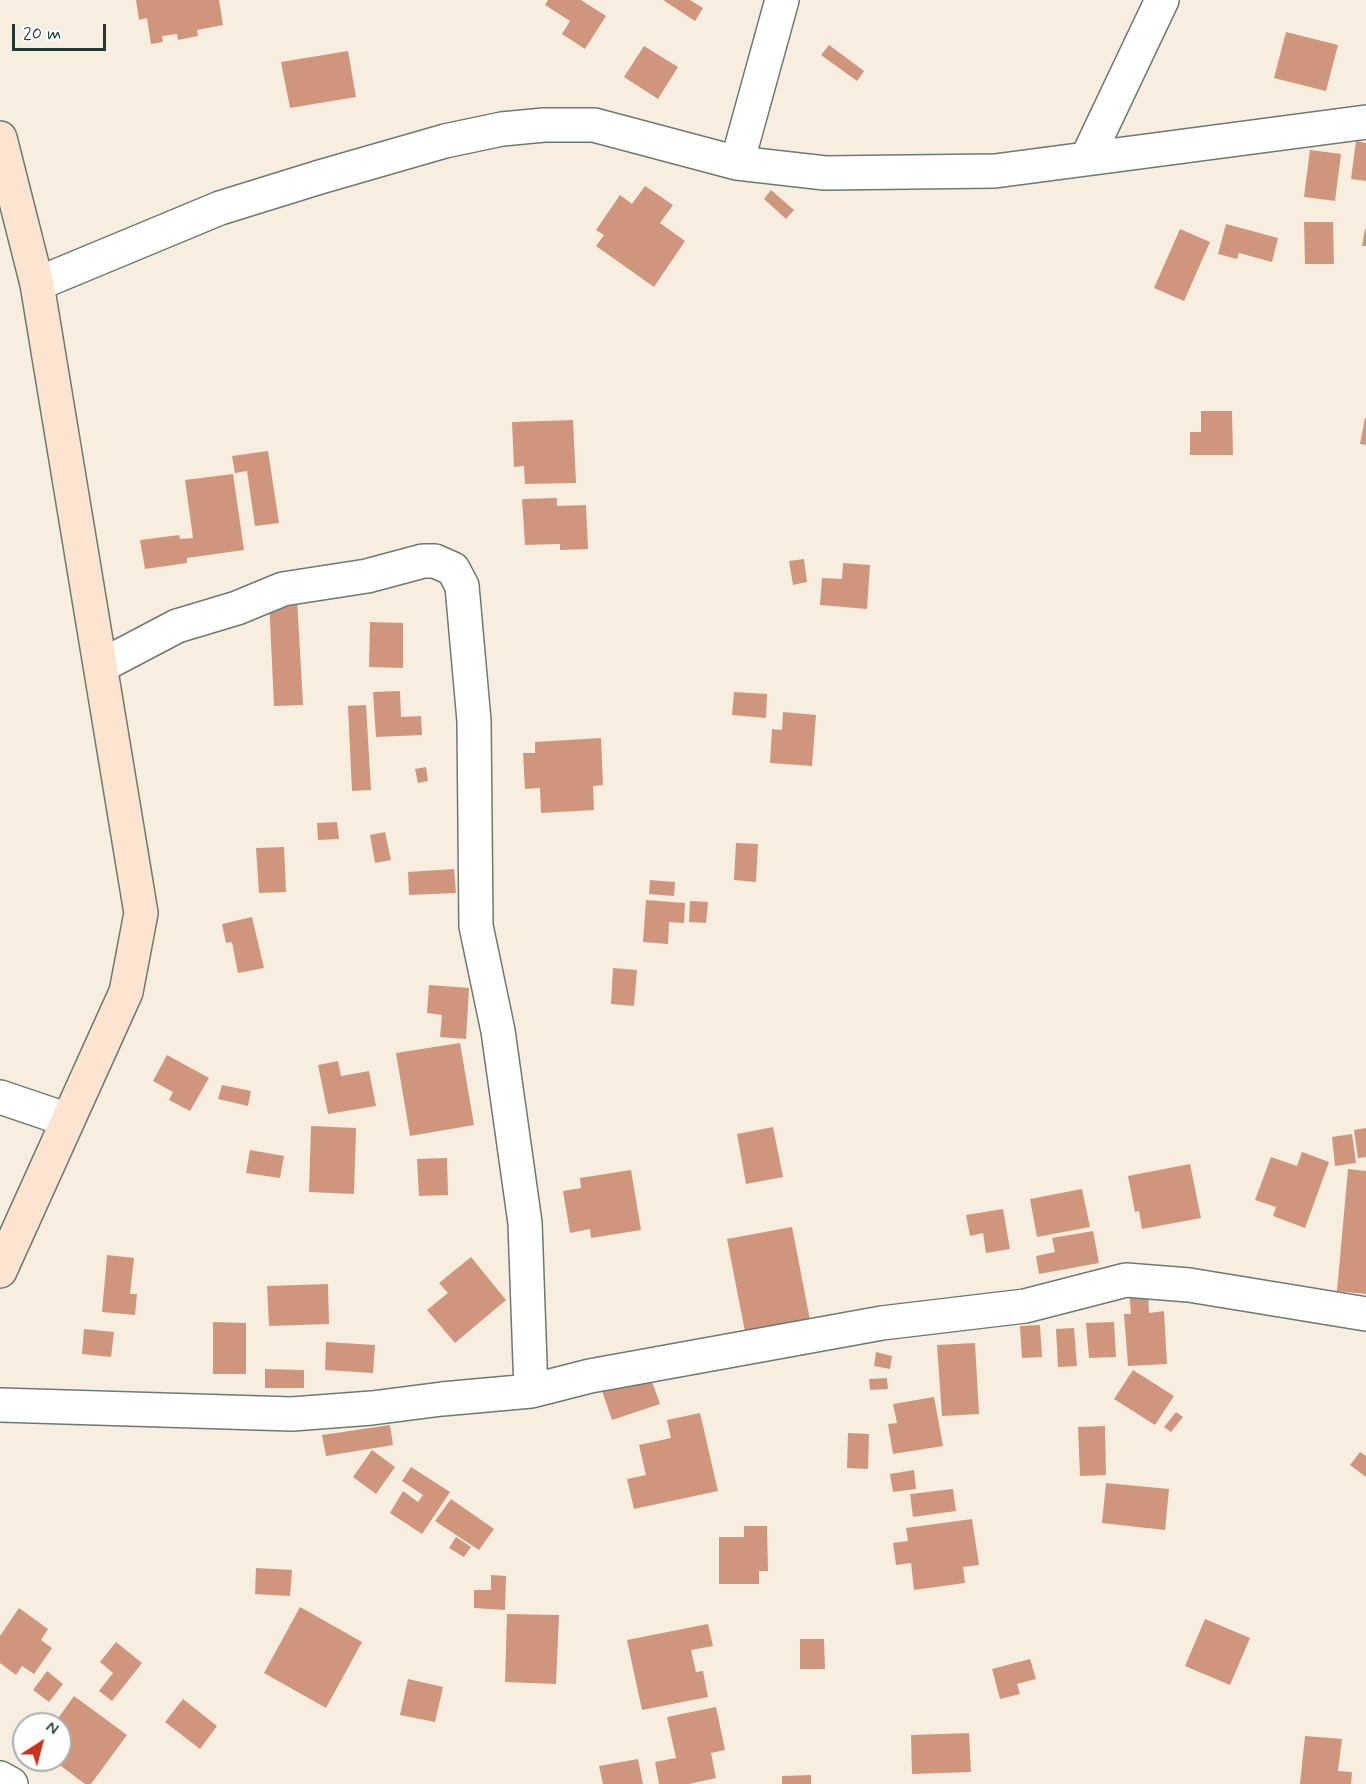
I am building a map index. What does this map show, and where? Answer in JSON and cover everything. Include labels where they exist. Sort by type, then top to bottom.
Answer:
[{"type":"main road","points":[[0,138],[38,284],[141,913],[126,992],[0,1271]]},
{"type":"street","points":[[737,163],[782,0]]},
{"type":"street","points":[[1087,158],[1162,0]]},
{"type":"street","points":[[38,284],[220,208],[445,141],[502,129],[594,124],[737,163],[825,172],[995,171],[1366,122]]},
{"type":"street","points":[[101,666],[177,626],[237,608],[283,589],[367,576],[423,561],[435,561],[453,569],[462,586],[474,721],[476,926],[498,1031],[525,1223],[531,1390]]},
{"type":"street","points":[[0,1097],[68,1120]]},
{"type":"street","points":[[0,1405],[292,1414],[372,1408],[531,1390],[590,1376],[882,1323],[1025,1305],[1126,1280],[1189,1285],[1366,1314]]},
{"type":"street","points":[[0,1778],[11,1784]]},
{"type":"building","points":[[136,0],[219,0],[223,25],[197,30],[198,36],[178,40],[177,34],[162,36],[163,42],[151,44],[147,18],[139,20]]},
{"type":"building","points":[[548,0],[581,0],[606,16],[585,49],[562,34],[570,21],[545,5]]},
{"type":"building","points":[[663,0],[690,0],[703,8],[695,21]]},
{"type":"building","points":[[1286,32],[1338,45],[1326,91],[1274,78]]},
{"type":"building","points":[[829,45],[864,71],[857,81],[821,55]]},
{"type":"building","points":[[644,46],[678,67],[658,99],[624,77]]},
{"type":"building","points":[[348,51],[356,97],[290,108],[281,62]]},
{"type":"building","points":[[1356,141],[1366,143],[1366,181],[1351,179]]},
{"type":"building","points":[[1310,150],[1341,154],[1335,201],[1304,197]]},
{"type":"building","points":[[645,186],[673,205],[660,223],[685,241],[654,287],[596,246],[604,235],[596,230],[620,195],[632,204]]},
{"type":"building","points":[[771,190],[794,210],[786,219],[764,199]]},
{"type":"building","points":[[1304,222],[1333,222],[1334,264],[1305,264]]},
{"type":"building","points":[[1226,224],[1278,238],[1272,262],[1239,253],[1237,259],[1218,254]]},
{"type":"building","points":[[1180,229],[1210,242],[1184,301],[1154,288]]},
{"type":"building","points":[[1365,229],[1366,246],[1362,246]]},
{"type":"building","points":[[1201,411],[1232,411],[1233,455],[1190,455],[1190,432],[1201,432]]},
{"type":"building","points":[[1366,418],[1366,445],[1360,444]]},
{"type":"building","points":[[573,420],[576,483],[525,484],[524,466],[514,467],[512,422]]},
{"type":"building","points":[[268,451],[279,523],[255,526],[247,471],[235,473],[232,456]]},
{"type":"building","points":[[233,474],[244,550],[187,558],[187,563],[145,569],[140,540],[179,535],[180,539],[193,538],[185,480]]},
{"type":"building","points":[[557,498],[557,506],[586,505],[588,549],[560,550],[560,544],[525,545],[522,499]]},
{"type":"building","points":[[804,559],[807,582],[793,585],[789,561]]},
{"type":"building","points":[[843,563],[870,565],[867,609],[820,605],[822,578],[842,579]]},
{"type":"building","points":[[297,598],[303,705],[274,706],[269,599]]},
{"type":"building","points":[[370,622],[403,623],[403,668],[369,667]]},
{"type":"building","points":[[400,691],[401,717],[421,716],[422,735],[376,737],[373,692]]},
{"type":"building","points":[[734,692],[767,694],[766,718],[732,715]]},
{"type":"building","points":[[366,705],[371,790],[352,791],[348,706]]},
{"type":"building","points":[[783,712],[816,715],[812,766],[770,763],[772,729],[782,730]]},
{"type":"building","points":[[601,738],[603,785],[593,786],[594,810],[541,813],[540,788],[525,789],[523,753],[535,753],[535,742]]},
{"type":"building","points":[[426,767],[428,781],[418,783],[415,769]]},
{"type":"building","points":[[337,822],[339,839],[318,840],[317,823]]},
{"type":"building","points":[[385,832],[391,860],[375,863],[370,835]]},
{"type":"building","points":[[736,843],[758,844],[756,882],[734,880]]},
{"type":"building","points":[[284,847],[286,892],[259,893],[256,848]]},
{"type":"building","points":[[454,869],[456,893],[409,895],[408,872]]},
{"type":"building","points":[[650,880],[675,882],[674,896],[649,894]]},
{"type":"building","points":[[646,900],[685,903],[684,923],[669,922],[668,944],[643,942]]},
{"type":"building","points":[[690,901],[708,902],[706,923],[689,922]]},
{"type":"building","points":[[252,917],[264,968],[238,973],[232,942],[226,943],[222,924]]},
{"type":"building","points":[[613,968],[637,970],[634,1006],[611,1004]]},
{"type":"building","points":[[429,985],[469,988],[466,1039],[440,1037],[442,1015],[427,1013]]},
{"type":"building","points":[[460,1043],[474,1125],[410,1136],[396,1053]]},
{"type":"building","points":[[167,1055],[209,1078],[190,1111],[169,1100],[173,1092],[153,1081]]},
{"type":"building","points":[[338,1061],[341,1076],[369,1071],[376,1106],[328,1114],[318,1065]]},
{"type":"building","points":[[222,1085],[251,1091],[248,1106],[218,1099]]},
{"type":"building","points":[[311,1126],[356,1128],[354,1194],[309,1192]]},
{"type":"building","points":[[773,1127],[783,1177],[746,1184],[737,1134]]},
{"type":"building","points":[[1366,1128],[1366,1157],[1358,1158],[1354,1130]]},
{"type":"building","points":[[1352,1134],[1356,1163],[1335,1166],[1332,1137]]},
{"type":"building","points":[[250,1150],[284,1156],[280,1178],[246,1173]]},
{"type":"building","points":[[1302,1152],[1329,1162],[1305,1228],[1273,1216],[1276,1207],[1255,1200],[1271,1157],[1297,1166]]},
{"type":"building","points":[[447,1158],[448,1195],[419,1196],[417,1159]]},
{"type":"building","points":[[1190,1164],[1201,1218],[1142,1229],[1139,1211],[1135,1212],[1128,1176]]},
{"type":"building","points":[[1348,1169],[1366,1171],[1366,1294],[1337,1291]]},
{"type":"building","points":[[631,1170],[641,1230],[591,1238],[590,1229],[570,1233],[563,1191],[581,1188],[580,1178]]},
{"type":"building","points":[[1082,1189],[1090,1227],[1037,1237],[1030,1199]]},
{"type":"building","points":[[1003,1209],[1010,1249],[986,1253],[983,1233],[970,1236],[966,1215]]},
{"type":"building","points":[[792,1227],[811,1325],[746,1337],[727,1239]]},
{"type":"building","points":[[1093,1231],[1099,1263],[1039,1274],[1036,1256],[1055,1252],[1052,1238]]},
{"type":"building","points":[[107,1255],[134,1258],[130,1294],[137,1294],[135,1315],[102,1312]]},
{"type":"building","points":[[471,1257],[506,1300],[455,1343],[427,1310],[448,1293],[439,1283]]},
{"type":"building","points":[[328,1284],[329,1324],[269,1326],[267,1286]]},
{"type":"building","points":[[1148,1288],[1149,1313],[1164,1311],[1167,1364],[1128,1366],[1124,1314],[1131,1314],[1129,1289]]},
{"type":"building","points":[[213,1322],[246,1323],[246,1374],[213,1374]]},
{"type":"building","points":[[1114,1322],[1116,1357],[1089,1358],[1086,1323]]},
{"type":"building","points":[[1040,1325],[1042,1357],[1022,1358],[1020,1326]]},
{"type":"building","points":[[1074,1328],[1077,1366],[1058,1367],[1056,1329]]},
{"type":"building","points":[[84,1329],[114,1332],[111,1357],[82,1354]]},
{"type":"building","points":[[326,1342],[375,1345],[373,1373],[325,1370]]},
{"type":"building","points":[[975,1343],[979,1414],[942,1416],[937,1345]]},
{"type":"building","points":[[876,1352],[892,1356],[890,1369],[874,1366]]},
{"type":"building","points":[[265,1369],[304,1370],[304,1388],[265,1388]]},
{"type":"building","points":[[1133,1370],[1174,1396],[1155,1425],[1114,1399]]},
{"type":"building","points":[[649,1373],[660,1404],[612,1420],[601,1388]]},
{"type":"building","points":[[887,1378],[888,1389],[870,1390],[869,1379]]},
{"type":"building","points":[[934,1397],[943,1446],[893,1454],[888,1424],[897,1423],[893,1404]]},
{"type":"building","points":[[1176,1412],[1183,1417],[1171,1432],[1164,1427]]},
{"type":"building","points":[[700,1413],[718,1491],[634,1509],[627,1479],[646,1475],[639,1445],[671,1438],[667,1420]]},
{"type":"building","points":[[390,1425],[393,1445],[326,1456],[322,1435]]},
{"type":"building","points":[[1105,1426],[1106,1475],[1080,1476],[1078,1427]]},
{"type":"building","points":[[848,1433],[869,1434],[868,1469],[847,1468]]},
{"type":"building","points":[[372,1450],[395,1467],[376,1494],[353,1477]]},
{"type":"building","points":[[1360,1452],[1366,1456],[1366,1477],[1350,1465]]},
{"type":"building","points":[[411,1467],[450,1492],[422,1534],[390,1513],[403,1491],[418,1502],[423,1495],[402,1481]]},
{"type":"building","points":[[914,1470],[916,1489],[893,1492],[890,1474]]},
{"type":"building","points":[[1106,1483],[1169,1489],[1165,1530],[1102,1523]]},
{"type":"building","points":[[953,1489],[956,1511],[913,1517],[910,1494]]},
{"type":"building","points":[[451,1499],[494,1529],[479,1550],[435,1521]]},
{"type":"building","points":[[972,1519],[979,1565],[963,1567],[965,1583],[914,1590],[911,1563],[896,1565],[893,1543],[908,1541],[906,1528]]},
{"type":"building","points":[[744,1526],[767,1526],[768,1571],[759,1571],[759,1584],[719,1584],[719,1537],[744,1537]]},
{"type":"building","points":[[456,1537],[471,1547],[464,1557],[449,1548]]},
{"type":"building","points":[[256,1568],[292,1570],[290,1596],[255,1594]]},
{"type":"building","points":[[491,1575],[506,1576],[505,1610],[474,1608],[474,1590],[491,1590]]},
{"type":"building","points":[[300,1607],[362,1642],[326,1708],[264,1673]]},
{"type":"building","points":[[19,1608],[48,1629],[41,1640],[52,1648],[34,1674],[22,1666],[16,1675],[0,1663],[0,1636]]},
{"type":"building","points":[[507,1614],[559,1615],[556,1684],[505,1682]]},
{"type":"building","points":[[1205,1619],[1250,1638],[1230,1685],[1185,1666]]},
{"type":"building","points":[[708,1624],[713,1646],[691,1650],[696,1672],[703,1671],[708,1697],[642,1710],[627,1640]]},
{"type":"building","points":[[800,1639],[824,1639],[825,1669],[800,1669]]},
{"type":"building","points":[[116,1642],[142,1663],[112,1701],[99,1691],[113,1673],[100,1662]]},
{"type":"building","points":[[1030,1659],[1036,1679],[1017,1684],[1020,1694],[1000,1699],[992,1669]]},
{"type":"building","points":[[47,1671],[63,1684],[49,1702],[33,1690]]},
{"type":"building","points":[[408,1679],[443,1687],[435,1722],[400,1715]]},
{"type":"building","points":[[74,1696],[127,1735],[91,1784],[85,1784],[69,1772],[72,1772],[72,1712],[63,1712]]},
{"type":"building","points":[[183,1699],[217,1726],[200,1749],[165,1722]]},
{"type":"building","points":[[716,1707],[725,1750],[711,1753],[716,1778],[689,1784],[659,1784],[655,1762],[676,1758],[667,1717]]},
{"type":"building","points":[[969,1733],[971,1772],[912,1774],[911,1735]]},
{"type":"building","points":[[1305,1736],[1342,1739],[1338,1771],[1352,1772],[1351,1784],[1300,1784]]},
{"type":"building","points":[[638,1759],[643,1784],[603,1784],[599,1766]]},
{"type":"building","points":[[811,1775],[811,1784],[782,1784],[782,1776]]}]
